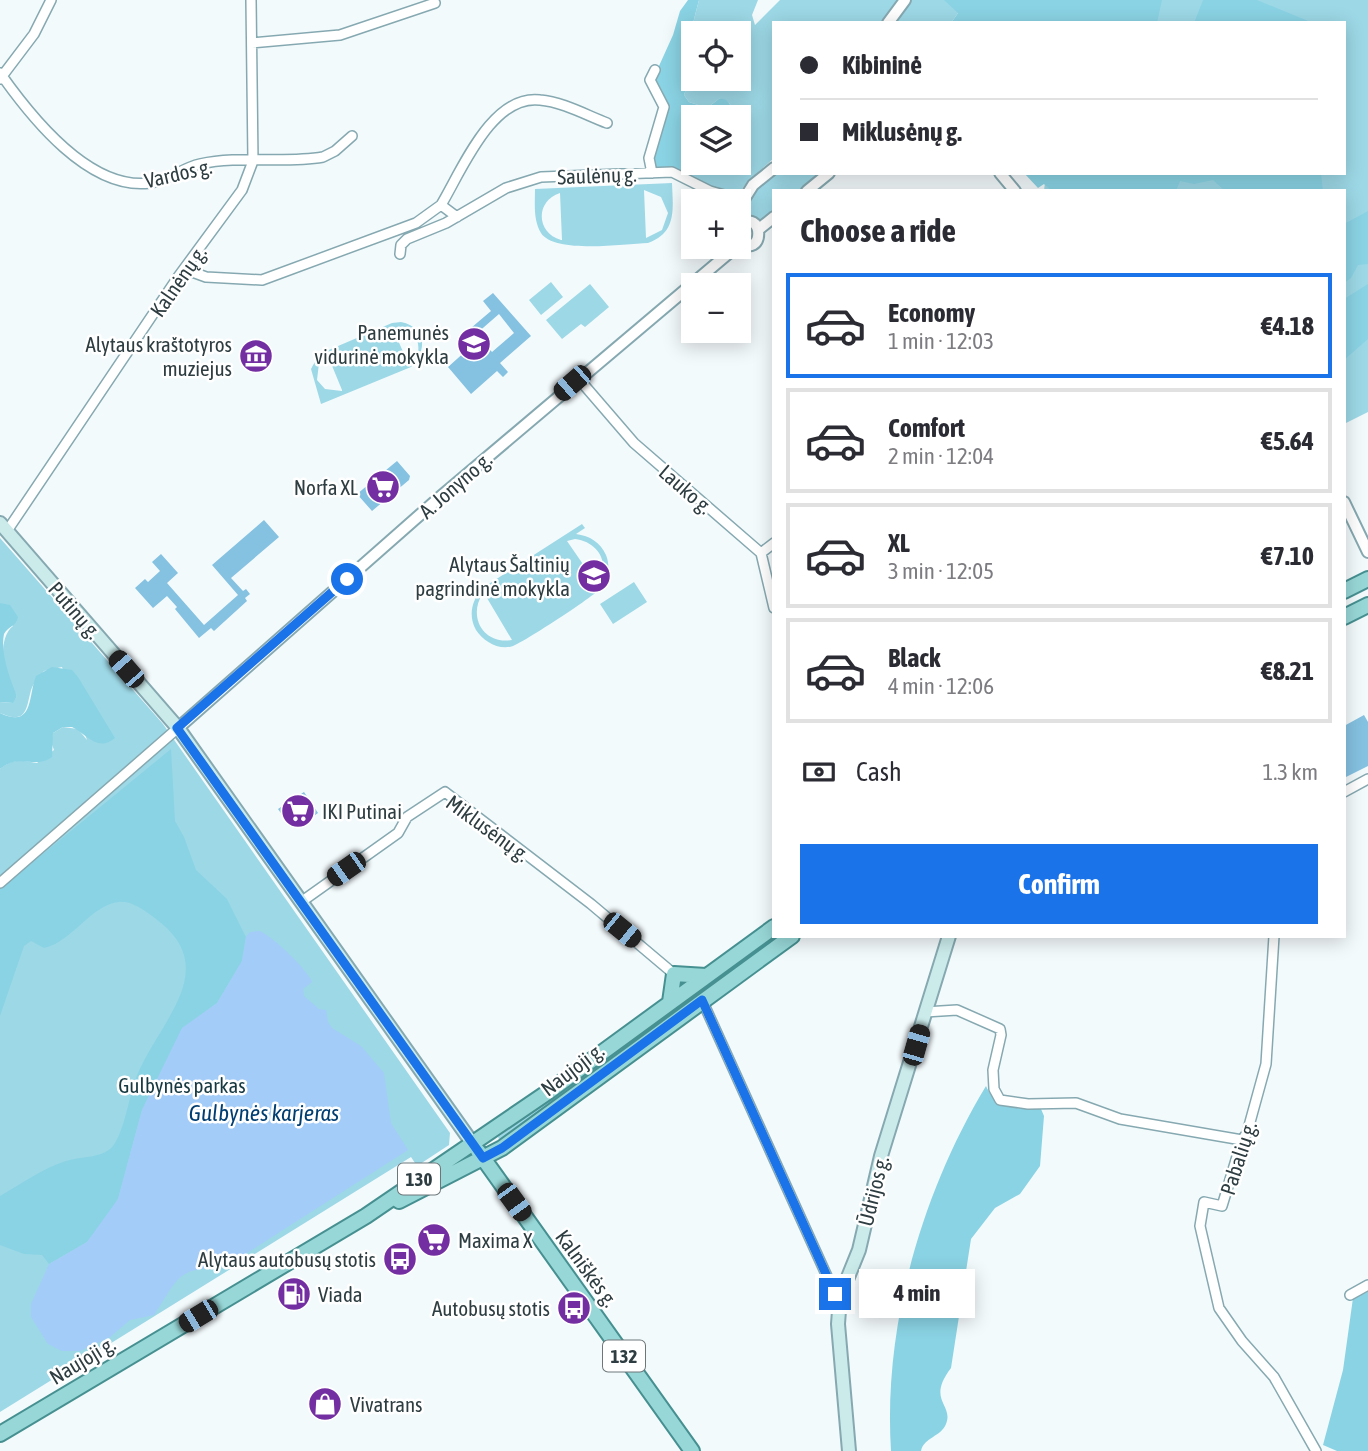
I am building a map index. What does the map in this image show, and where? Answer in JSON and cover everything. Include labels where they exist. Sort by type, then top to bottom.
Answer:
[{"type":"main road","name":"Putinų g.","points":[[3,527],[177,728],[473,1144]]},
{"type":"main road","points":[[1346,591],[1368,579]]},
{"type":"main road","points":[[1346,616],[1368,605]]},
{"type":"main road","name":"Naujoji g.","points":[[0,1434],[366,1216],[473,1144],[772,928]]},
{"type":"main road","name":"Naujoji g.","points":[[366,1216],[502,1148],[789,938]]},
{"type":"main road","name":"Ūdrijos g.","points":[[849,1451],[838,1324],[840,1297],[856,1260],[881,1156],[947,938]]},
{"type":"main road","points":[[670,1002],[674,974],[706,976]]},
{"type":"main road","name":"Kalniškės g.","points":[[473,1144],[692,1451]]},
{"type":"street","points":[[1,76],[34,34],[51,0]]},
{"type":"street","name":"Kalnėnų g.","points":[[3,527],[242,190],[253,161],[251,0]]},
{"type":"street","points":[[889,21],[905,0]]},
{"type":"street","points":[[252,43],[340,35],[436,3]]},
{"type":"street","points":[[652,173],[649,158],[664,107],[650,80],[656,70]]},
{"type":"street","name":"Vardos g.","points":[[1,76],[55,140],[79,160],[133,184],[149,183],[200,164],[323,157],[335,151],[352,136]]},
{"type":"street","points":[[184,269],[206,277],[262,281],[416,223],[441,205],[490,122],[509,107],[526,99],[542,100],[607,123]]},
{"type":"street","points":[[750,189],[772,170]]},
{"type":"street","name":"Saulėnų g.","points":[[400,254],[401,245],[407,239],[457,217],[506,188],[541,177],[672,172],[706,189]]},
{"type":"street","points":[[809,189],[827,175]]},
{"type":"street","points":[[1002,175],[1013,189]]},
{"type":"street","points":[[441,205],[457,217]]},
{"type":"street","points":[[751,224],[759,229],[772,219]]},
{"type":"street","name":"A. Jonyno g.","points":[[751,244],[759,237],[759,229]]},
{"type":"street","name":"A. Jonyno g.","points":[[177,728],[578,378],[721,259]]},
{"type":"street","name":"Lauko g.","points":[[578,378],[634,443],[761,553]]},
{"type":"street","points":[[1346,506],[1368,552]]},
{"type":"street","points":[[772,544],[761,553],[772,600]]},
{"type":"street","points":[[0,883],[177,728]]},
{"type":"street","points":[[1346,791],[1368,779]]},
{"type":"street","name":"Miklusėnų g.","points":[[301,902],[398,833],[407,817],[445,792],[591,904],[674,974]]},
{"type":"street","name":"Pabalių g.","points":[[1274,938],[1266,1064],[1247,1133],[1242,1140],[1222,1206],[1204,1202],[1200,1216],[1216,1299],[1230,1325],[1274,1377],[1317,1451]]},
{"type":"street","points":[[702,1000],[835,1294],[840,1297]]},
{"type":"street","points":[[925,1012],[957,1010],[1000,1029],[993,1080],[996,1096],[1000,1100],[1028,1104],[1076,1103],[1121,1119],[1242,1140]]},
{"type":"street","points":[[1350,1295],[1368,1285]]},
{"type":"green space","points":[[699,0],[758,0],[752,15],[755,25],[780,0],[899,0],[884,21],[772,21],[772,160],[742,189],[693,189],[691,178],[686,175],[751,175],[751,105],[730,105],[720,98],[711,105],[698,105],[689,102],[684,95],[685,91],[751,91],[751,21],[694,21]]},
{"type":"green space","points":[[911,0],[958,0],[958,13],[952,21],[895,21]]},
{"type":"green space","points":[[1065,0],[1368,0],[1368,412],[1346,423],[1346,189],[1044,189],[1046,175],[1346,175],[1346,21],[1063,21]]},
{"type":"green space","points":[[775,175],[821,175],[803,189],[772,189],[772,212],[754,227],[751,225],[751,197]]},
{"type":"green space","points":[[672,183],[671,219],[664,233],[648,243],[590,246],[560,244],[548,240],[538,228],[535,189]],"holes":[[[644,190],[661,197],[668,213],[662,230],[646,238]],[[560,193],[562,240],[547,231],[542,217],[546,203]]]},
{"type":"green space","points":[[551,282],[563,297],[541,315],[529,300]]},
{"type":"green space","points":[[590,284],[609,307],[585,327],[581,324],[562,339],[546,320]]},
{"type":"green space","points":[[392,323],[409,325],[420,334],[422,347],[411,367],[321,404],[311,369],[318,356]],"holes":[[[400,327],[412,333],[418,343],[418,353],[408,363],[393,329]],[[328,356],[342,390],[342,391],[325,389],[317,380],[319,363]]]},
{"type":"green space","points":[[582,524],[585,528],[576,534],[598,543],[607,559],[607,579],[598,591],[513,646],[492,644],[476,630],[472,609],[481,589]],"holes":[[[575,539],[591,545],[600,555],[603,570],[598,586],[567,541]],[[484,593],[512,640],[493,638],[481,627],[477,611]]]},
{"type":"green space","name":"Gulbynės parkas","points":[[0,538],[163,724],[450,1133],[449,1145],[417,1166],[411,1157],[0,1412],[0,769],[17,761],[37,763],[54,750],[51,742],[53,733],[63,727],[78,729],[87,740],[62,667],[44,671],[33,685],[26,709],[20,716],[0,713],[0,702],[12,703],[17,696],[8,680],[3,659],[6,636],[13,626],[0,603]]},
{"type":"green space","points":[[634,582],[647,602],[613,624],[600,604]]},
{"type":"green space","points":[[772,937],[777,938],[500,1141],[498,1137]]},
{"type":"shaded area","points":[[688,0],[699,0],[694,21],[681,21],[681,91],[685,91],[684,95],[689,102],[698,105],[681,105],[681,173],[656,169],[653,166],[665,103],[654,77],[673,35],[680,11]]},
{"type":"shaded area","points":[[944,0],[1162,0],[1157,21],[952,21],[958,13]]},
{"type":"shaded area","points":[[1203,0],[1257,0],[1308,21],[1195,21]]},
{"type":"shaded area","points":[[720,98],[730,105],[711,105]]},
{"type":"shaded area","points":[[1026,175],[1321,175],[1323,189],[1223,189],[1213,180],[1194,184],[1180,181],[1177,189],[1050,189],[1044,184],[1038,188]]},
{"type":"shaded area","points":[[1368,211],[1368,264],[1358,265],[1346,282],[1346,223]]},
{"type":"shaded area","points":[[1368,284],[1368,339],[1346,358],[1346,298]]},
{"type":"shaded area","points":[[0,603],[10,605],[18,617],[16,623],[4,634],[3,641],[6,666],[17,696],[13,703],[0,702]]},
{"type":"shaded area","points":[[52,667],[72,670],[115,738],[109,742],[97,743],[72,727],[63,727],[53,733],[52,757],[39,762],[14,762],[0,769],[0,713],[11,717],[24,714],[36,676]]},
{"type":"shaded area","points":[[171,749],[175,821],[196,870],[227,899],[246,937],[242,961],[217,1003],[182,1029],[142,1110],[118,1199],[106,1219],[87,1242],[49,1264],[42,1255],[24,1254],[0,1245],[0,1196],[49,1168],[66,1161],[106,1152],[115,1143],[122,1129],[136,1078],[178,999],[185,980],[185,960],[178,942],[152,916],[130,903],[109,904],[54,944],[44,948],[31,941],[24,946],[0,1016],[0,889]]},
{"type":"shaded area","points":[[986,1086],[995,1098],[1002,1102],[1041,1109],[1044,1116],[1040,1166],[1020,1194],[995,1208],[971,1239],[951,1368],[941,1388],[942,1401],[947,1411],[944,1428],[925,1443],[921,1451],[891,1451],[893,1356],[912,1261],[943,1170]]},
{"type":"shaded area","points":[[1368,1289],[1368,1451],[1337,1451],[1323,1445],[1343,1370],[1353,1298]]},
{"type":"water","name":"Gulbynės karjeras","points":[[260,931],[289,954],[309,976],[312,982],[303,989],[304,996],[319,1009],[326,1010],[332,1028],[361,1046],[384,1073],[391,1123],[408,1150],[225,1267],[196,1270],[180,1277],[154,1315],[130,1320],[110,1337],[80,1351],[62,1351],[48,1344],[31,1317],[31,1304],[49,1264],[87,1242],[118,1199],[142,1110],[182,1028],[217,1003],[242,961],[246,937],[250,932]]},
{"type":"building","name":"Panemunės vidurinė mokykla","points":[[493,293],[531,336],[500,363],[508,372],[503,377],[497,371],[471,394],[448,367],[467,350],[458,339],[491,311],[483,301]],"holes":[[[499,314],[514,333],[492,352],[476,334]]]},
{"type":"building","name":"Norfa XL","points":[[397,461],[410,476],[409,480],[372,511],[357,494]]},
{"type":"building","points":[[264,520],[279,537],[231,578],[243,591],[246,589],[250,594],[245,598],[247,601],[214,631],[211,628],[199,638],[167,596],[153,608],[135,588],[145,579],[148,582],[160,571],[152,562],[161,554],[178,573],[167,583],[204,625],[238,595],[212,565]]},
{"type":"building","points":[[1364,715],[1368,722],[1368,766],[1346,777],[1346,725]]},
{"type":"building","name":"IKI Putinai","points":[[304,792],[318,813],[299,826],[296,822],[290,826],[278,809]]},
{"type":"place","name":"Panemunės vidurinė mokykla","points":[[474,344]]},
{"type":"place","name":"Alytaus kraštotyros muziejus","points":[[256,356]]},
{"type":"place","name":"Norfa XL","points":[[383,487]]},
{"type":"place","name":"Alytaus Šaltinių pagrindinė mokykla","points":[[594,576]]},
{"type":"place","name":"IKI Putinai","points":[[298,811]]},
{"type":"place","name":"Maxima X","points":[[434,1240]]},
{"type":"place","name":"Alytaus autobusų stotis","points":[[400,1259]]},
{"type":"place","name":"Viada","points":[[294,1294]]},
{"type":"place","name":"Autobusų stotis","points":[[574,1308]]},
{"type":"place","name":"Vivatrans","points":[[325,1404]]},
{"type":"route","points":[[347,579],[177,728],[483,1158],[502,1148],[702,1000],[742,1083],[835,1294]]}]
